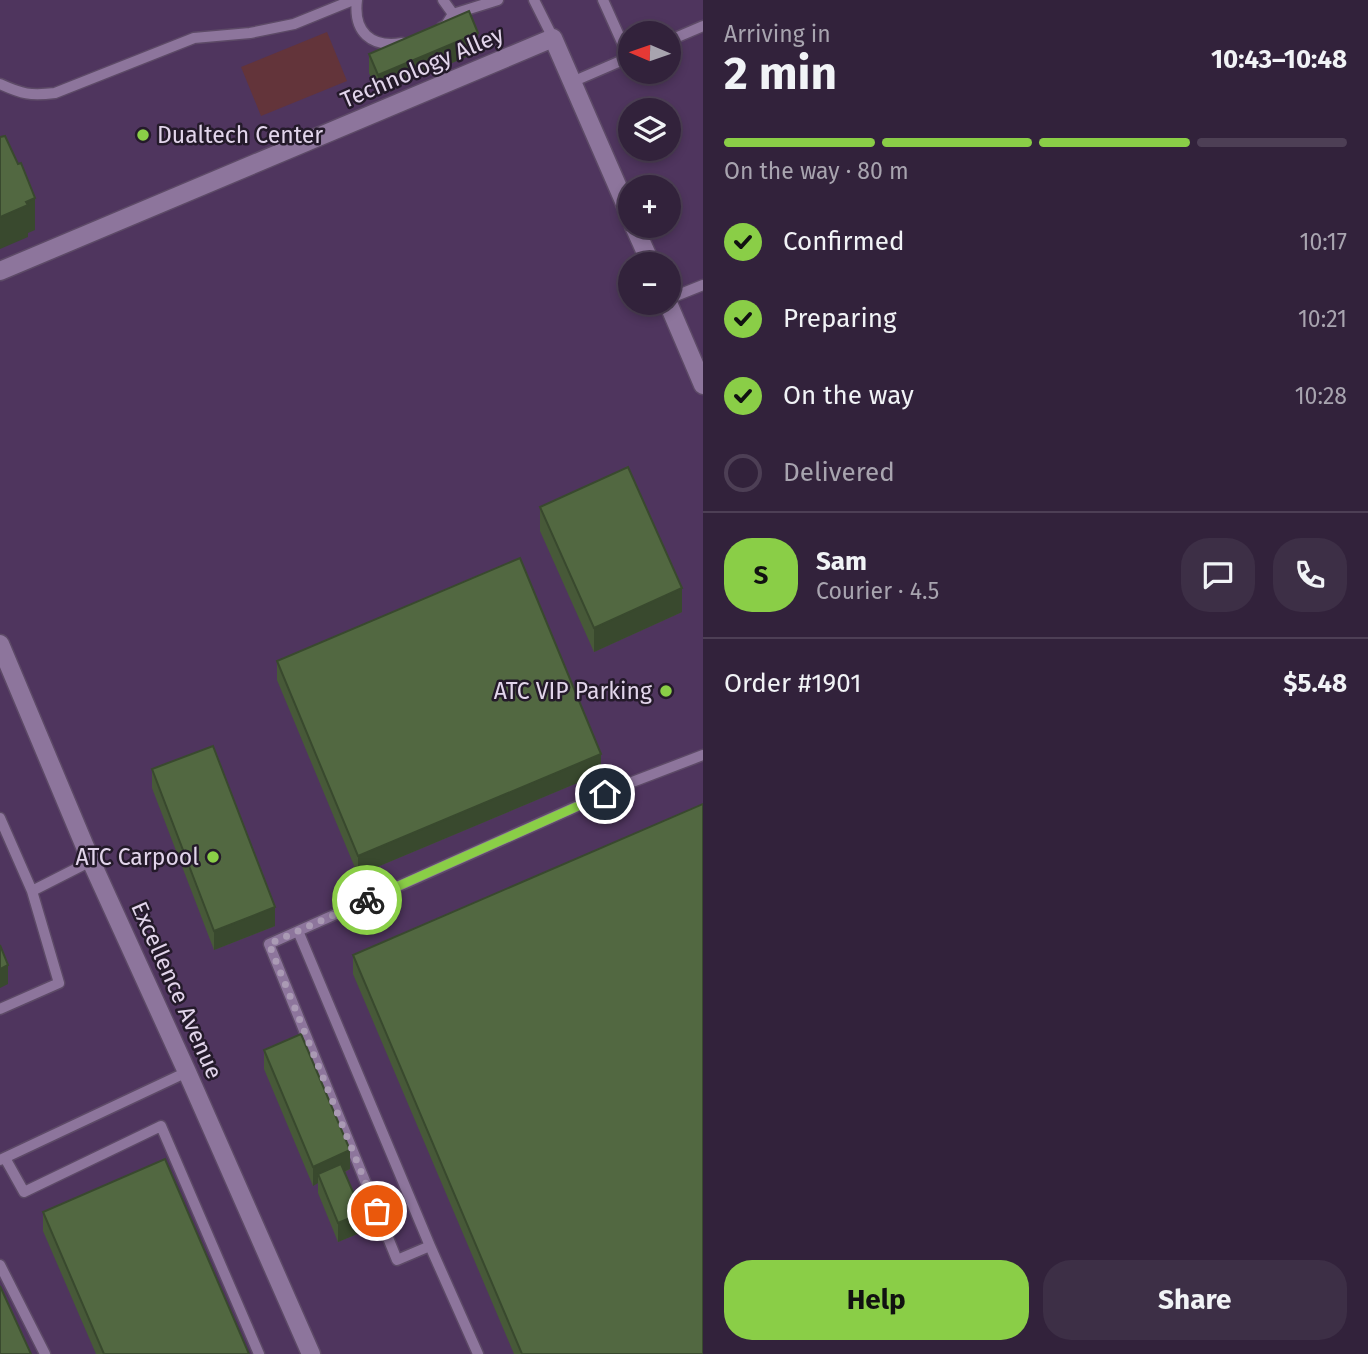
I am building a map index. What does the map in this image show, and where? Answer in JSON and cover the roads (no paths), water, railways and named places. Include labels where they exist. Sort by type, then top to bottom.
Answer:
[{"type":"street","points":[[553,38],[618,187]]},
{"type":"street","name":"Technology Alley","points":[[0,271],[553,38]]},
{"type":"street","points":[[674,315],[703,385]]},
{"type":"street","name":"Excellence Avenue","points":[[0,644],[92,861],[311,1354]]},
{"type":"lane","points":[[0,84],[21,93],[54,93],[194,38],[250,33],[294,24],[355,0],[359,23],[371,40],[386,45],[413,40]]},
{"type":"lane","points":[[443,0],[453,14]]},
{"type":"lane","points":[[432,31],[446,25],[453,14],[498,0]]},
{"type":"lane","points":[[534,0],[553,38]]},
{"type":"lane","points":[[603,0],[618,32]]},
{"type":"lane","points":[[681,35],[703,26]]},
{"type":"lane","points":[[572,82],[618,63]]},
{"type":"lane","points":[[681,295],[703,285]]},
{"type":"lane","points":[[430,1246],[397,1259],[269,944],[626,784],[703,755]]},
{"type":"lane","points":[[0,818],[32,891],[59,983],[0,1009]]},
{"type":"lane","points":[[32,891],[92,861]]},
{"type":"lane","points":[[298,931],[478,1354]]},
{"type":"lane","points":[[187,1072],[2,1159],[24,1192],[161,1126],[259,1354]]},
{"type":"lane","points":[[0,1265],[45,1354]]},
{"type":"place","name":"Dualtech Center","points":[[143,135]]},
{"type":"place","name":"ATC VIP Parking","points":[[666,691]]},
{"type":"place","name":"ATC Carpool","points":[[213,857]]}]
